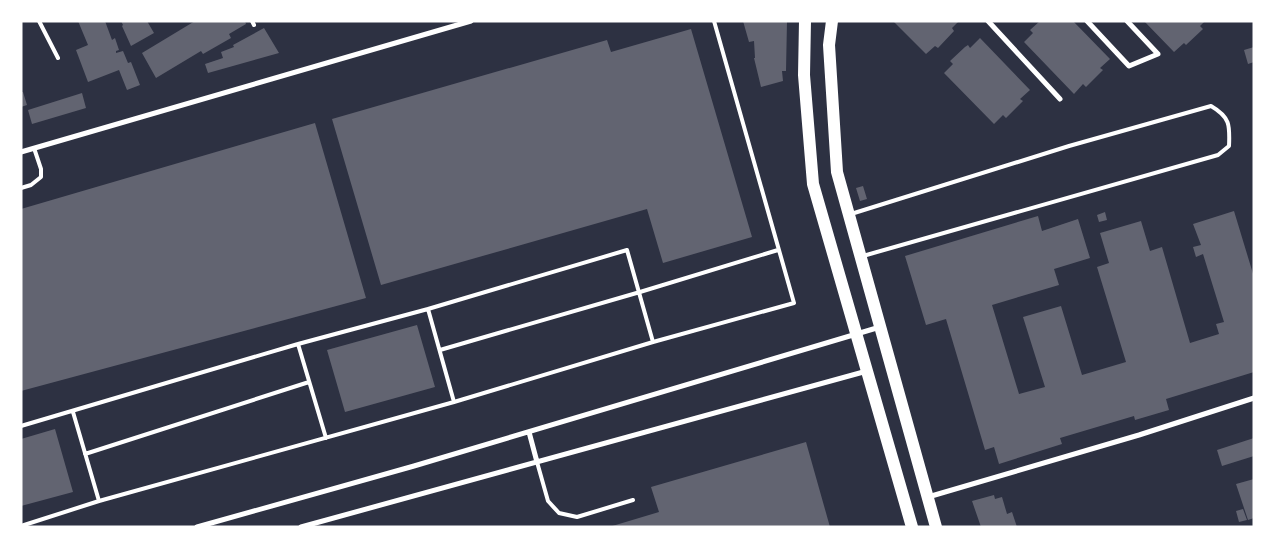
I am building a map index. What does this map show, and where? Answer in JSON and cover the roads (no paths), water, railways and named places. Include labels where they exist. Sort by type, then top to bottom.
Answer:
[{"type":"main road","points":[[805,21],[804,75],[813,184],[912,527]]},
{"type":"main road","points":[[832,21],[829,45],[837,172],[936,527]]},
{"type":"street","points":[[21,152],[471,21]]},
{"type":"street","points":[[988,21],[1060,99]]},
{"type":"street","points":[[1087,21],[1129,66],[1158,54],[1127,21]]},
{"type":"street","points":[[197,527],[529,432],[880,327]]},
{"type":"street","points":[[301,527],[868,371]]},
{"type":"street","points":[[928,497],[1254,398]]},
{"type":"street","points":[[529,432],[537,462]]},
{"type":"lane","points":[[39,21],[58,58]]},
{"type":"lane","points":[[21,526],[99,501],[454,402],[652,342],[794,303],[714,21]]},
{"type":"lane","points":[[849,215],[1069,146],[1211,106],[1222,113],[1228,121],[1230,135],[1228,146],[1218,156],[861,257]]},
{"type":"lane","points":[[21,188],[31,185],[41,177],[41,169],[34,148]]},
{"type":"lane","points":[[21,426],[627,250],[640,292],[652,342]]},
{"type":"lane","points":[[440,350],[778,250]]},
{"type":"lane","points":[[428,309],[454,402]]},
{"type":"lane","points":[[298,344],[326,438]]},
{"type":"lane","points":[[85,454],[310,382]]},
{"type":"lane","points":[[73,412],[99,501]]},
{"type":"lane","points":[[537,462],[548,501],[559,513],[577,517],[633,500]]}]
